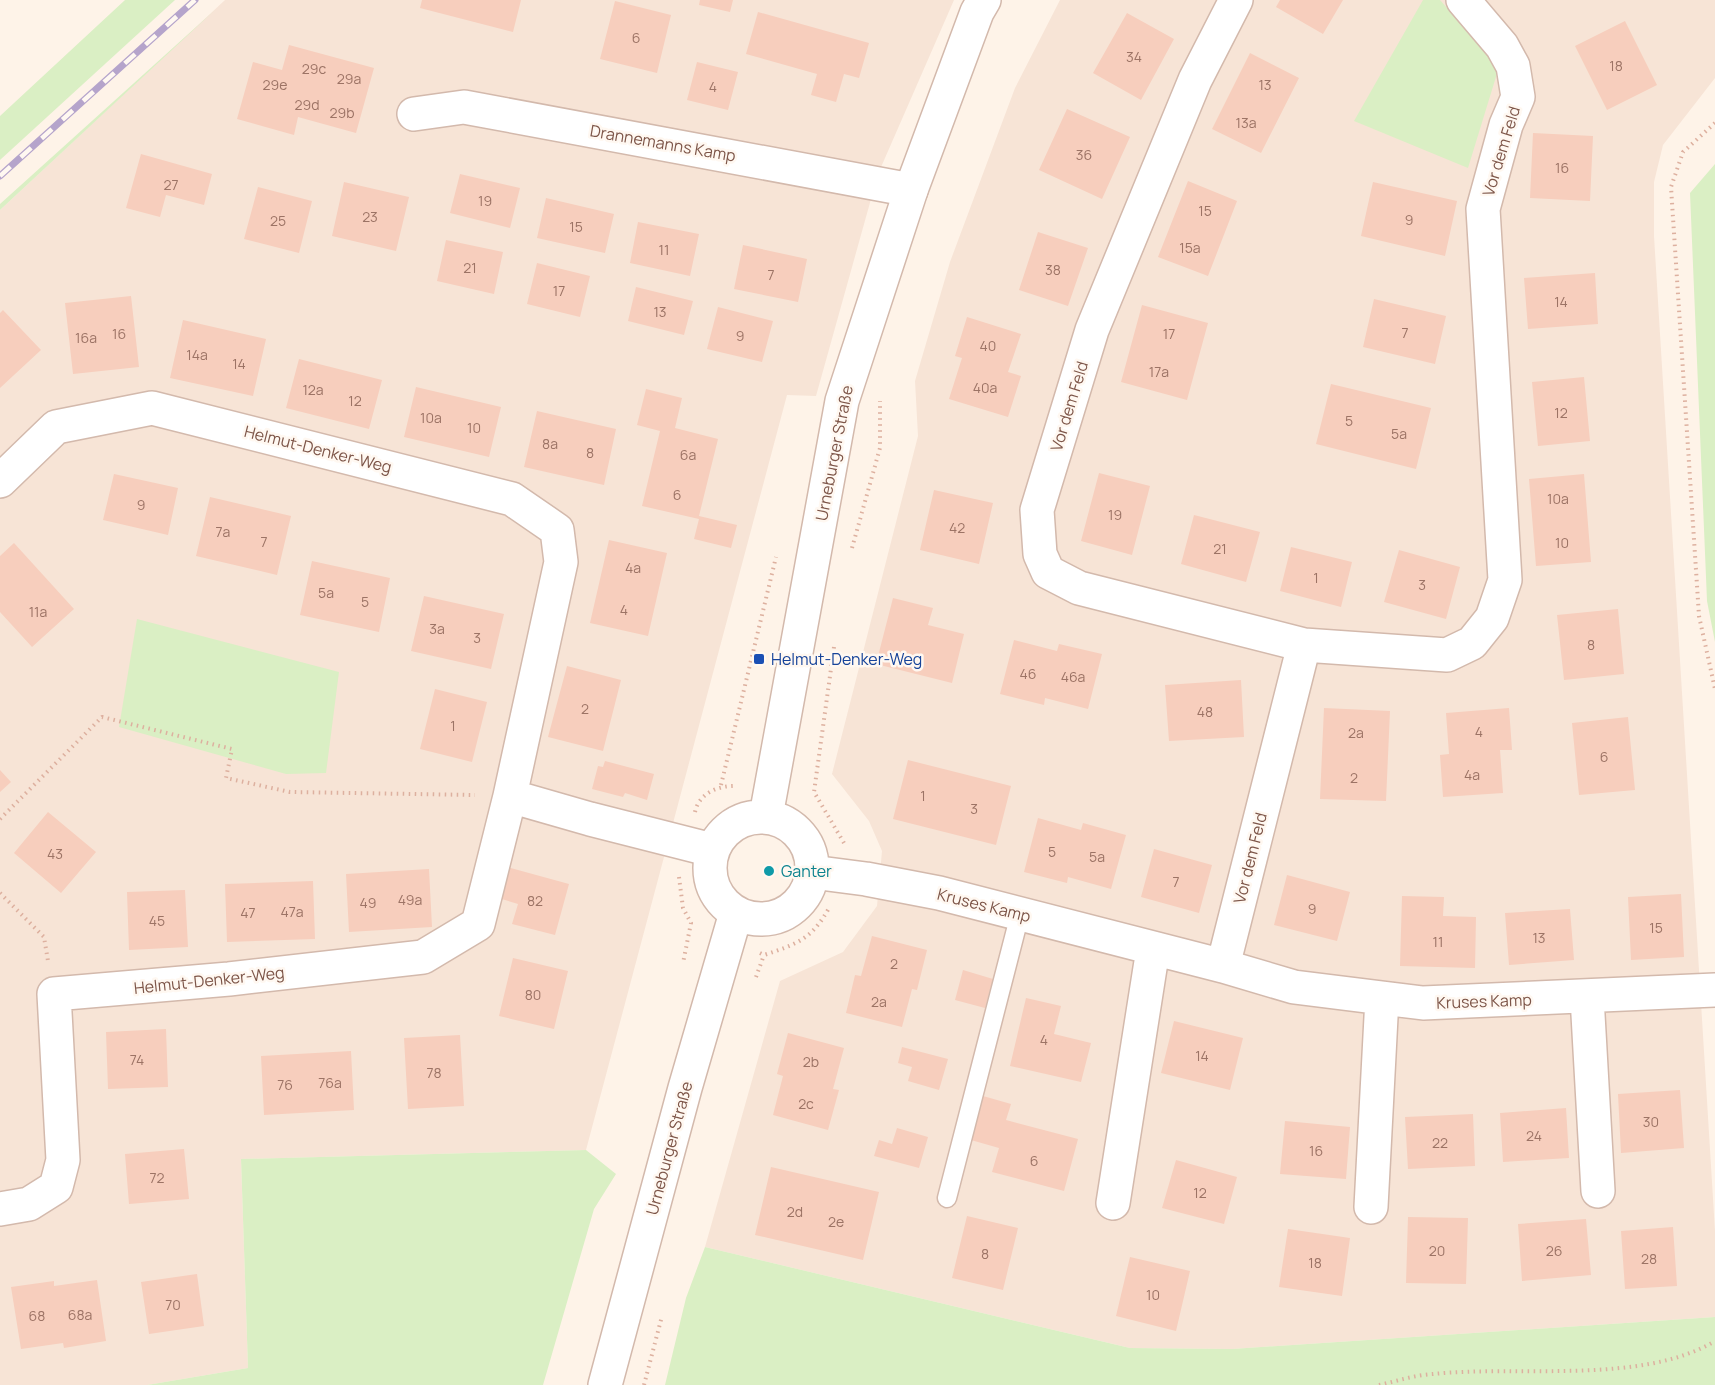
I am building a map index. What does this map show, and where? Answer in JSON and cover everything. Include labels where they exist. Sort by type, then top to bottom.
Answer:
[{"type":"street","name":"Urneburger Straße","points":[[766,816],[842,401],[911,190],[977,12],[984,0]]},
{"type":"street","name":"Vor dem Feld","points":[[1236,0],[1195,80],[1092,330],[1037,510],[1040,554],[1048,572],[1079,588],[1304,645],[1447,655],[1472,643],[1492,618],[1505,580],[1483,209],[1506,125],[1518,97],[1513,66],[1502,46],[1463,0]]},
{"type":"street","name":"Drannemanns Kamp","points":[[414,114],[464,107],[911,190]]},
{"type":"street","name":"Helmut-Denker-Weg","points":[[0,482],[56,428],[152,408],[512,499],[557,530],[561,562],[510,796],[478,924],[423,957],[229,979],[54,994]]},
{"type":"street","name":"Vor dem Feld","points":[[1223,966],[1304,645]]},
{"type":"street","points":[[510,796],[712,850]]},
{"type":"street","points":[[766,816],[791,826],[799,833],[811,856],[812,872],[801,900],[780,915],[759,919],[736,913],[724,904],[711,882],[710,860],[712,850],[730,826],[745,819],[766,816]]},
{"type":"street","name":"Kruses Kamp","points":[[812,872],[866,879],[939,893],[1223,966],[1294,987],[1423,1003],[1715,990]]},
{"type":"street","name":"Urneburger Straße","points":[[605,1385],[685,1088],[736,913]]},
{"type":"street","points":[[1113,1203],[1153,949]]},
{"type":"street","points":[[0,1209],[29,1204],[56,1187],[63,1160],[54,994]]},
{"type":"street","points":[[1587,997],[1598,1191]]},
{"type":"street","points":[[1371,1207],[1382,998]]},
{"type":"lane","points":[[947,1198],[1020,914]]},
{"type":"path","points":[[1715,123],[1683,152],[1671,187],[1699,616],[1715,689]]},
{"type":"path","points":[[850,557],[880,448],[880,395]]},
{"type":"path","points":[[814,792],[836,638]]},
{"type":"path","points":[[0,819],[102,717],[232,749],[226,778],[290,792],[510,796]]},
{"type":"path","points":[[0,892],[44,937],[54,994]]},
{"type":"path","points":[[1379,1385],[1432,1374],[1630,1371],[1664,1364],[1715,1341]]},
{"type":"shaded area","points":[[225,0],[954,0],[878,174],[816,396],[787,395],[586,1150],[241,1159],[248,1368],[147,1385],[0,1385],[0,210]]},
{"type":"shaded area","points":[[1060,0],[1715,0],[1715,78],[1663,145],[1654,182],[1654,236],[1715,1231],[1715,1317],[1232,1349],[1130,1348],[705,1247],[780,981],[843,952],[877,906],[882,851],[869,821],[832,774],[918,436],[915,381],[950,262],[1015,88]]},
{"type":"green space","points":[[125,0],[175,0],[0,160],[0,116]]},
{"type":"green space","points":[[1423,0],[1440,0],[1499,67],[1468,168],[1354,121]]},
{"type":"green space","points":[[216,9],[0,210],[0,204]]},
{"type":"green space","points":[[1715,164],[1715,642],[1707,601],[1690,193]]},
{"type":"green space","points":[[137,619],[339,672],[326,773],[286,774],[119,727]]},
{"type":"green space","points":[[586,1150],[616,1174],[594,1209],[543,1385],[147,1385],[248,1368],[241,1159]]},
{"type":"green space","points":[[705,1247],[1130,1348],[1232,1349],[1715,1317],[1715,1385],[665,1385],[686,1298]]},
{"type":"building","points":[[422,0],[521,0],[513,32],[420,8]]},
{"type":"building","points":[[700,0],[733,0],[730,12],[699,5]]},
{"type":"building","points":[[1280,0],[1343,0],[1323,34],[1276,7]]},
{"type":"building","points":[[615,1],[671,15],[657,73],[600,59]]},
{"type":"building","points":[[758,12],[869,43],[859,78],[844,74],[836,102],[811,95],[817,74],[746,54]]},
{"type":"building","points":[[1127,13],[1174,39],[1141,100],[1093,73]]},
{"type":"building","points":[[1625,21],[1657,85],[1607,110],[1575,46]]},
{"type":"building","points":[[289,45],[374,68],[356,133],[298,117],[294,135],[237,119],[253,62],[282,70]]},
{"type":"building","points":[[1250,53],[1299,78],[1261,153],[1212,129]]},
{"type":"building","points":[[697,62],[738,72],[728,110],[687,100]]},
{"type":"building","points":[[1067,109],[1130,137],[1102,199],[1039,170]]},
{"type":"building","points":[[1533,133],[1593,136],[1590,201],[1530,198]]},
{"type":"building","points":[[141,154],[212,174],[204,205],[166,195],[160,217],[126,208]]},
{"type":"building","points":[[460,174],[520,188],[510,228],[450,213]]},
{"type":"building","points":[[1188,181],[1237,201],[1208,276],[1158,257]]},
{"type":"building","points":[[344,182],[409,197],[396,251],[332,236]]},
{"type":"building","points":[[1373,182],[1457,201],[1445,256],[1361,236]]},
{"type":"building","points":[[258,187],[312,201],[299,253],[244,239]]},
{"type":"building","points":[[546,198],[614,214],[605,253],[537,238]]},
{"type":"building","points":[[638,222],[699,234],[690,276],[630,263]]},
{"type":"building","points":[[1038,232],[1088,248],[1068,306],[1019,290]]},
{"type":"building","points":[[446,240],[503,252],[494,294],[437,281]]},
{"type":"building","points":[[743,245],[807,259],[798,302],[734,289]]},
{"type":"building","points":[[537,263],[590,276],[580,317],[527,304]]},
{"type":"building","points":[[1595,273],[1598,324],[1528,329],[1524,278]]},
{"type":"building","points":[[636,287],[693,301],[684,335],[628,321]]},
{"type":"building","points":[[131,296],[139,367],[73,374],[65,303]]},
{"type":"building","points":[[1374,299],[1446,316],[1435,364],[1363,347]]},
{"type":"building","points":[[1142,305],[1208,323],[1187,400],[1121,382]]},
{"type":"building","points":[[718,307],[773,321],[762,362],[707,349]]},
{"type":"building","points":[[3,310],[41,350],[0,388],[0,313]]},
{"type":"building","points":[[967,317],[1021,334],[1008,372],[1021,376],[1008,417],[949,399],[962,358],[955,356]]},
{"type":"building","points":[[183,320],[266,339],[253,396],[170,378]]},
{"type":"building","points":[[299,359],[382,380],[369,429],[286,408]]},
{"type":"building","points":[[1584,377],[1590,441],[1538,446],[1532,382]]},
{"type":"building","points":[[1331,384],[1431,408],[1416,469],[1316,444]]},
{"type":"building","points":[[416,387],[501,407],[489,457],[404,437]]},
{"type":"building","points":[[646,389],[682,398],[675,428],[718,439],[699,516],[737,525],[731,548],[694,539],[699,519],[642,506],[660,431],[637,425]]},
{"type":"building","points":[[537,411],[616,429],[604,485],[524,467]]},
{"type":"building","points":[[1099,473],[1150,486],[1132,555],[1081,541]]},
{"type":"building","points":[[114,474],[178,488],[168,535],[103,520]]},
{"type":"building","points":[[1584,474],[1591,562],[1536,566],[1529,479]]},
{"type":"building","points":[[934,490],[993,503],[979,564],[920,550]]},
{"type":"building","points":[[210,497],[291,516],[277,575],[196,556]]},
{"type":"building","points":[[1194,515],[1260,532],[1246,582],[1181,564]]},
{"type":"building","points":[[609,540],[667,553],[648,636],[590,623]]},
{"type":"building","points":[[14,543],[74,609],[32,647],[0,612],[0,556]]},
{"type":"building","points":[[1291,547],[1352,562],[1341,607],[1280,591]]},
{"type":"building","points":[[1399,550],[1460,567],[1446,619],[1384,602]]},
{"type":"building","points":[[312,561],[390,578],[379,632],[300,615]]},
{"type":"building","points":[[424,596],[504,614],[491,669],[411,651]]},
{"type":"building","points":[[893,598],[933,608],[928,625],[964,634],[952,683],[876,664]]},
{"type":"building","points":[[1618,609],[1624,674],[1564,680],[1557,615]]},
{"type":"building","points":[[1014,640],[1057,651],[1059,644],[1102,654],[1088,709],[1045,698],[1044,705],[1000,694]]},
{"type":"building","points":[[567,666],[621,680],[603,751],[548,737]]},
{"type":"building","points":[[1241,680],[1244,737],[1169,741],[1165,685]]},
{"type":"building","points":[[435,689],[487,702],[472,762],[420,749]]},
{"type":"building","points":[[1324,708],[1390,711],[1386,801],[1320,799]]},
{"type":"building","points":[[1509,708],[1512,750],[1500,750],[1503,793],[1443,797],[1440,755],[1449,754],[1446,713]]},
{"type":"building","points":[[1628,717],[1635,790],[1579,795],[1572,723]]},
{"type":"building","points":[[908,760],[1011,786],[996,845],[893,819]]},
{"type":"building","points":[[605,761],[654,774],[647,800],[625,793],[623,797],[592,789],[598,766],[603,767]]},
{"type":"building","points":[[0,770],[11,782],[0,792]]},
{"type":"building","points":[[48,812],[96,852],[61,893],[14,853]]},
{"type":"building","points":[[1038,818],[1081,830],[1083,823],[1126,835],[1111,889],[1068,877],[1067,883],[1024,872]]},
{"type":"building","points":[[1154,849],[1212,865],[1199,913],[1141,897]]},
{"type":"building","points":[[500,865],[569,884],[555,935],[512,924],[518,904],[492,896]]},
{"type":"building","points":[[429,869],[432,927],[349,932],[346,874]]},
{"type":"building","points":[[1287,875],[1350,892],[1337,941],[1274,925]]},
{"type":"building","points":[[313,881],[315,939],[227,942],[225,884]]},
{"type":"building","points":[[185,890],[188,947],[129,950],[127,892]]},
{"type":"building","points":[[1681,894],[1684,957],[1631,960],[1628,897]]},
{"type":"building","points":[[1402,896],[1444,897],[1443,916],[1476,917],[1475,968],[1400,966]]},
{"type":"building","points":[[1570,909],[1574,960],[1509,965],[1505,913]]},
{"type":"building","points":[[872,936],[927,950],[917,990],[912,989],[902,1027],[846,1013],[855,975],[861,976]]},
{"type":"building","points":[[513,958],[568,971],[554,1029],[499,1016]]},
{"type":"building","points":[[963,970],[993,979],[985,1008],[955,1000]]},
{"type":"building","points":[[1026,998],[1061,1006],[1054,1034],[1091,1043],[1081,1082],[1010,1066]]},
{"type":"building","points":[[1174,1021],[1243,1038],[1230,1090],[1161,1073]]},
{"type":"building","points":[[166,1029],[168,1087],[108,1089],[106,1032]]},
{"type":"building","points":[[788,1033],[844,1048],[833,1089],[839,1090],[828,1130],[773,1115],[783,1076],[777,1074]]},
{"type":"building","points":[[460,1035],[464,1106],[408,1109],[404,1038]]},
{"type":"building","points":[[902,1047],[948,1059],[939,1090],[908,1081],[912,1067],[898,1063]]},
{"type":"building","points":[[351,1051],[354,1110],[264,1115],[261,1056]]},
{"type":"building","points":[[1680,1090],[1684,1148],[1621,1153],[1618,1094]]},
{"type":"building","points":[[983,1096],[1011,1104],[1006,1120],[1078,1139],[1064,1191],[992,1172],[999,1148],[971,1140]]},
{"type":"building","points":[[1566,1108],[1569,1158],[1503,1162],[1500,1113]]},
{"type":"building","points":[[1473,1114],[1475,1166],[1408,1169],[1405,1117]]},
{"type":"building","points":[[1285,1121],[1350,1127],[1346,1179],[1280,1174]]},
{"type":"building","points":[[897,1128],[928,1137],[919,1168],[874,1156],[879,1140],[892,1144]]},
{"type":"building","points":[[184,1149],[189,1199],[129,1204],[125,1154]]},
{"type":"building","points":[[1176,1160],[1237,1177],[1224,1224],[1162,1208]]},
{"type":"building","points":[[771,1167],[879,1192],[863,1260],[755,1235]]},
{"type":"building","points":[[967,1216],[1018,1228],[1003,1290],[952,1278]]},
{"type":"building","points":[[1408,1217],[1468,1218],[1466,1284],[1406,1283]]},
{"type":"building","points":[[1586,1219],[1591,1275],[1522,1281],[1518,1224]]},
{"type":"building","points":[[1673,1227],[1677,1286],[1625,1289],[1621,1231]]},
{"type":"building","points":[[1288,1229],[1350,1238],[1342,1296],[1279,1287]]},
{"type":"building","points":[[1130,1257],[1190,1271],[1176,1331],[1116,1316]]},
{"type":"building","points":[[197,1274],[204,1326],[149,1334],[141,1282]]},
{"type":"building","points":[[97,1280],[106,1341],[64,1348],[63,1343],[21,1349],[11,1287],[54,1281],[54,1286]]},
{"type":"railway","points":[[0,176],[195,0]]},
{"type":"place","name":"Helmut-Denker-Weg","points":[[759,659]]},
{"type":"place","name":"Ganter","points":[[769,871]]}]
